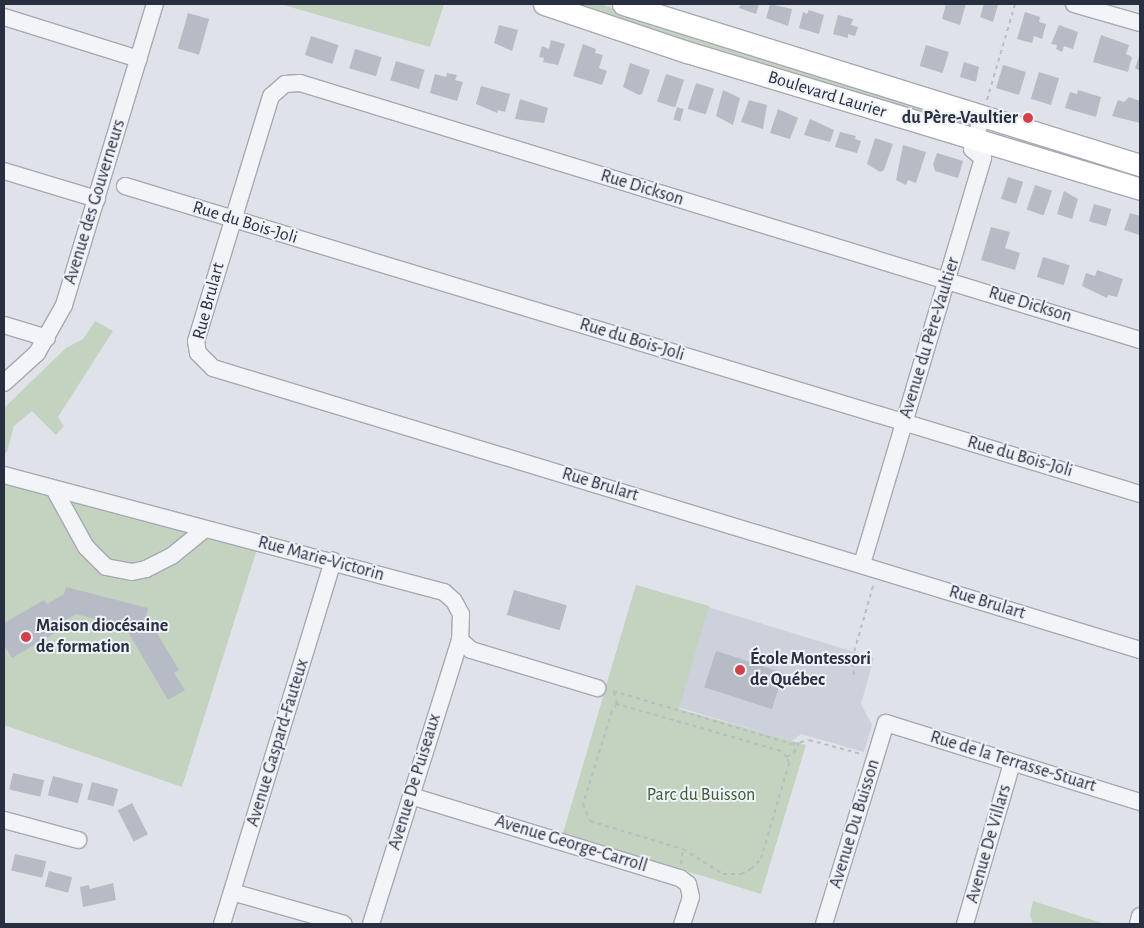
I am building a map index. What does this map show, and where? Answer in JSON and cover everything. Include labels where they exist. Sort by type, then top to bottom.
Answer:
[{"type":"main road","name":"Boulevard Laurier","points":[[544,4],[686,52],[1140,189]]},
{"type":"main road","name":"Boulevard Laurier","points":[[623,4],[982,117],[1140,164]]},
{"type":"street","name":"Avenue des Gouverneurs","points":[[4,383],[30,360],[48,338],[64,305],[155,4]]},
{"type":"street","points":[[1074,4],[1140,23]]},
{"type":"street","points":[[4,17],[139,60]]},
{"type":"street","name":"Rue Dickson","points":[[233,219],[271,96],[285,84],[300,83],[1140,340]]},
{"type":"street","points":[[975,140],[982,117]]},
{"type":"street","name":"Avenue du Père-Vaultier","points":[[870,567],[905,422],[983,158],[972,148],[975,140]]},
{"type":"street","points":[[4,171],[97,199]]},
{"type":"street","name":"Rue du Bois-Joli","points":[[125,186],[1140,494]]},
{"type":"street","name":"Rue Brulart","points":[[233,219],[196,341],[198,353],[213,368],[1140,650]]},
{"type":"street","points":[[4,325],[48,338]]},
{"type":"street","name":"Rue Marie-Victorin","points":[[4,475],[444,592],[454,601],[461,614],[460,640]]},
{"type":"street","points":[[54,489],[86,547],[106,567],[132,572],[146,569],[173,555],[205,529]]},
{"type":"street","name":"Avenue Gaspard-Fauteux","points":[[222,924],[333,561]]},
{"type":"street","points":[[460,640],[471,650],[596,688]]},
{"type":"street","name":"Avenue De Puiseaux","points":[[371,924],[460,640]]},
{"type":"street","name":"Rue de la Terrasse-Stuart","points":[[886,723],[1140,802]]},
{"type":"street","name":"Avenue Du Buisson","points":[[824,924],[886,723]]},
{"type":"street","name":"Avenue De Villars","points":[[965,924],[1012,763]]},
{"type":"street","name":"Avenue George-Carroll","points":[[411,796],[680,878],[688,884],[691,897],[682,924]]},
{"type":"street","points":[[4,820],[78,840]]},
{"type":"street","points":[[232,892],[344,924]]},
{"type":"street","points":[[1138,924],[1140,916]]},
{"type":"path","points":[[982,117],[1015,4]]},
{"type":"path","points":[[854,675],[852,659],[870,567]]},
{"type":"path","points":[[596,688],[792,744],[809,740],[861,755],[863,746]]},
{"type":"path","points":[[614,692],[617,704],[612,711],[583,804],[584,813],[590,821],[682,848],[723,874],[741,874],[761,860],[789,763],[787,757],[781,751],[617,704]]},
{"type":"path","points":[[787,757],[794,753],[798,742]]},
{"type":"shaded area","name":"École Montessori de Québec","points":[[636,585],[874,658],[861,704],[872,725],[864,752],[801,734],[792,741],[606,686]]},
{"type":"green space","points":[[280,4],[444,4],[430,47]]},
{"type":"green space","points":[[569,4],[600,4],[974,123],[972,129]]},
{"type":"green space","points":[[1013,138],[1140,173],[1140,179],[1012,140]]},
{"type":"green space","points":[[95,321],[113,331],[58,417],[64,426],[56,435],[32,411],[14,426],[7,452],[4,453],[4,408],[66,348],[83,339]]},
{"type":"green space","points":[[4,483],[257,549],[182,787],[4,725]]},
{"type":"green space","name":"Parc du Buisson","points":[[636,585],[709,606],[679,709],[806,745],[761,894],[563,833]]},
{"type":"green space","points":[[1033,901],[1105,924],[1033,924],[1030,915]]},
{"type":"building","points":[[741,4],[759,4],[756,14],[739,8]]},
{"type":"building","points":[[770,4],[792,9],[788,26],[766,18]]},
{"type":"building","points":[[946,4],[966,4],[960,25],[942,19]]},
{"type":"building","points":[[984,4],[998,5],[993,22],[980,17]]},
{"type":"building","points":[[809,10],[824,15],[819,34],[799,28],[803,12],[807,14]]},
{"type":"building","points":[[1025,12],[1040,17],[1039,22],[1046,24],[1042,39],[1034,36],[1032,43],[1017,39]]},
{"type":"building","points":[[188,13],[209,19],[199,55],[178,49]]},
{"type":"building","points":[[838,15],[853,19],[851,25],[858,27],[855,36],[848,34],[848,38],[833,34]]},
{"type":"building","points":[[499,25],[518,30],[512,51],[494,43]]},
{"type":"building","points":[[1059,25],[1078,32],[1073,49],[1064,46],[1062,52],[1056,49],[1057,45],[1051,44]]},
{"type":"building","points":[[1101,35],[1129,45],[1126,54],[1132,57],[1128,72],[1093,62]]},
{"type":"building","points":[[311,36],[339,45],[332,64],[305,55]]},
{"type":"building","points":[[551,40],[565,44],[558,65],[543,62],[544,58],[539,57],[542,46],[549,49]]},
{"type":"building","points":[[583,44],[596,49],[595,53],[603,55],[599,68],[607,71],[602,85],[573,76]]},
{"type":"building","points":[[926,45],[949,52],[943,73],[920,66]]},
{"type":"building","points":[[355,49],[382,57],[376,76],[349,68]]},
{"type":"building","points":[[1140,54],[1140,71],[1135,68]]},
{"type":"building","points":[[396,61],[425,70],[419,89],[390,80]]},
{"type":"building","points":[[964,62],[979,67],[976,82],[960,77]]},
{"type":"building","points":[[630,63],[650,70],[642,94],[639,95],[623,87]]},
{"type":"building","points":[[1003,65],[1026,72],[1019,95],[996,88]]},
{"type":"building","points":[[1039,72],[1059,78],[1051,105],[1031,99]]},
{"type":"building","points":[[447,73],[457,75],[455,80],[463,82],[457,101],[430,93],[435,74],[446,77]]},
{"type":"building","points":[[666,74],[684,80],[675,107],[657,102]]},
{"type":"building","points":[[696,83],[714,89],[706,115],[688,109]]},
{"type":"building","points":[[481,86],[510,94],[505,112],[498,110],[497,113],[476,104]]},
{"type":"building","points":[[723,90],[740,98],[733,125],[716,116]]},
{"type":"building","points":[[1078,90],[1101,97],[1096,117],[1065,108],[1070,92],[1077,94]]},
{"type":"building","points":[[1129,97],[1140,101],[1140,123],[1112,116],[1118,100],[1124,102]]},
{"type":"building","points":[[520,99],[548,108],[544,123],[515,119]]},
{"type":"building","points":[[749,100],[767,105],[763,129],[741,122]]},
{"type":"building","points":[[677,107],[684,109],[680,121],[673,119]]},
{"type":"building","points":[[778,109],[798,118],[790,139],[770,133]]},
{"type":"building","points":[[810,119],[834,130],[830,142],[804,135]]},
{"type":"building","points":[[840,132],[856,136],[855,139],[861,141],[857,153],[835,147]]},
{"type":"building","points":[[875,138],[893,144],[884,170],[880,172],[867,164]]},
{"type":"building","points":[[903,145],[926,152],[916,183],[908,180],[906,185],[896,180]]},
{"type":"building","points":[[937,153],[963,161],[958,178],[935,171],[933,164]]},
{"type":"building","points":[[1008,177],[1023,182],[1016,204],[1001,199]]},
{"type":"building","points":[[1035,185],[1052,191],[1044,215],[1027,210]]},
{"type":"building","points":[[1064,191],[1078,199],[1072,219],[1057,214]]},
{"type":"building","points":[[1094,204],[1111,209],[1106,226],[1089,221]]},
{"type":"building","points":[[1130,213],[1140,216],[1139,235],[1124,230]]},
{"type":"building","points":[[991,227],[1010,232],[1005,248],[1020,253],[1015,270],[981,260]]},
{"type":"building","points":[[1043,257],[1070,265],[1064,285],[1037,277]]},
{"type":"building","points":[[1097,270],[1123,279],[1117,297],[1108,295],[1107,298],[1082,286],[1086,273],[1095,276]]},
{"type":"building","name":"Maison diocésaine de formation","points":[[66,587],[148,608],[146,615],[179,670],[174,673],[185,690],[168,700],[125,627],[76,614],[59,624],[62,629],[12,658],[4,645],[4,623],[44,600],[47,604],[64,594]]},
{"type":"building","points":[[514,590],[567,605],[560,630],[507,615]]},
{"type":"building","points":[[716,651],[784,673],[772,709],[704,687]]},
{"type":"building","points":[[13,773],[44,780],[40,797],[9,790]]},
{"type":"building","points":[[53,776],[83,784],[78,803],[48,795]]},
{"type":"building","points":[[92,782],[118,789],[113,806],[87,799]]},
{"type":"building","points":[[132,803],[148,834],[134,841],[118,810]]},
{"type":"building","points":[[15,854],[46,861],[42,878],[11,871]]},
{"type":"building","points":[[49,871],[72,877],[68,893],[45,886]]},
{"type":"building","points":[[113,883],[116,900],[83,907],[80,887],[89,885],[90,889]]},
{"type":"place","name":"du Père-Vaultier","points":[[1028,118]]},
{"type":"place","name":"Maison diocésaine de formation","points":[[26,637]]},
{"type":"place","name":"École Montessori de Québec","points":[[740,670]]}]
